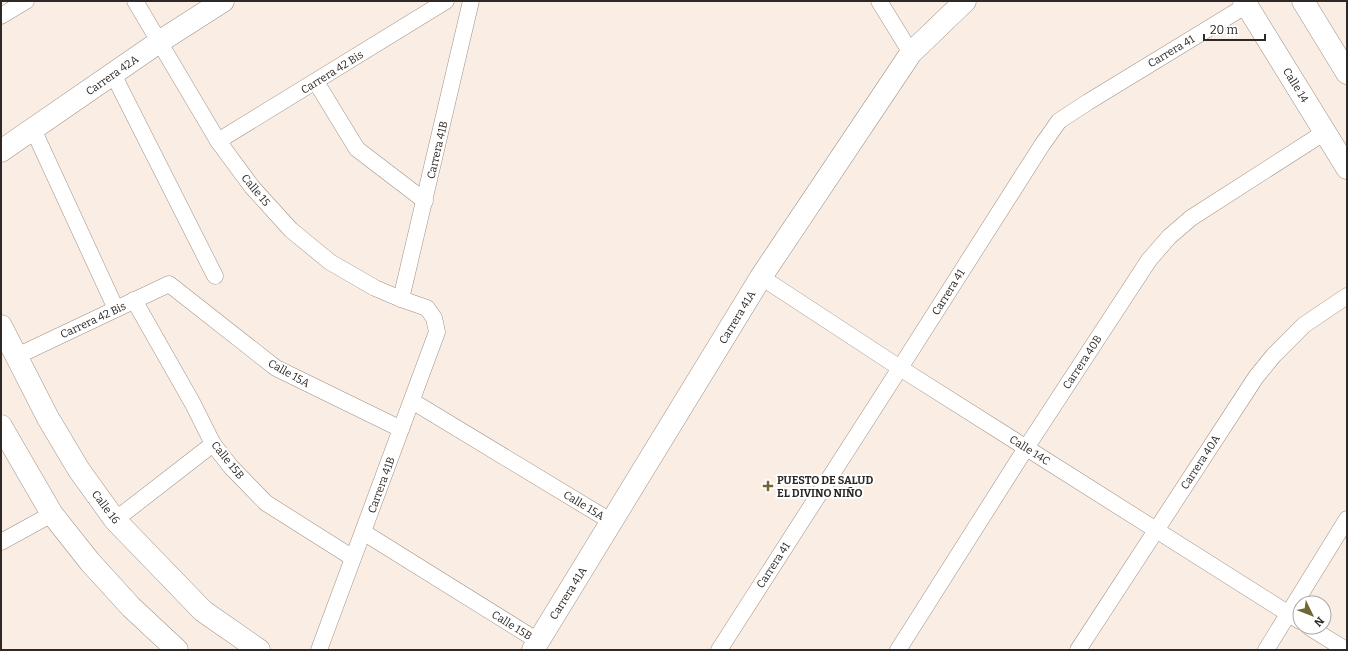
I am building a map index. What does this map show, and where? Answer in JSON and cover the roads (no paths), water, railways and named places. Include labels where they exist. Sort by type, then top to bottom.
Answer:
[{"type":"street","points":[[1,16],[26,1]]},
{"type":"street","name":"Calle 15","points":[[135,1],[218,141],[252,187],[291,230],[330,262],[375,288],[427,308],[434,318]]},
{"type":"street","name":"Carrera 42A","points":[[1,150],[159,42],[223,1]]},
{"type":"street","name":"Carrera 42 Bis","points":[[218,141],[446,1]]},
{"type":"street","name":"Carrera 41B","points":[[401,299],[471,1]]},
{"type":"street","points":[[879,1],[911,53]]},
{"type":"street","name":"Carrera 41A","points":[[536,646],[761,277],[911,53],[965,1]]},
{"type":"street","points":[[1303,1],[1346,71]]},
{"type":"street","name":"Calle 14","points":[[1245,3],[1347,168]]},
{"type":"street","name":"Carrera 41","points":[[719,650],[1042,145],[1059,121],[1245,3]]},
{"type":"street","points":[[113,74],[215,276]]},
{"type":"street","points":[[316,82],[357,149],[425,201]]},
{"type":"street","points":[[33,129],[116,309]]},
{"type":"street","name":"Carrera 40B","points":[[898,650],[1026,448],[1149,260],[1169,237],[1191,218],[1325,132]]},
{"type":"street","name":"Calle 14C","points":[[761,277],[900,368],[1292,616]]},
{"type":"street","name":"Carrera 42 Bis","points":[[17,356],[169,284]]},
{"type":"street","name":"Calle 15A","points":[[169,284],[276,368],[401,429]]},
{"type":"street","name":"Carrera 40A","points":[[1078,650],[1155,529],[1256,377],[1274,355],[1304,325],[1347,296]]},
{"type":"street","name":"Calle 15B","points":[[134,300],[193,404],[213,444],[231,467],[266,502],[353,558]]},
{"type":"street","name":"Carrera 41B","points":[[319,650],[437,332],[434,318]]},
{"type":"street","name":"Calle 16","points":[[1,326],[48,418],[79,470],[114,520],[203,611],[259,650]]},
{"type":"street","name":"Calle 15A","points":[[412,401],[612,522]]},
{"type":"street","points":[[1,426],[52,514],[90,562],[131,608],[176,650]]},
{"type":"street","points":[[114,520],[213,444]]},
{"type":"street","points":[[1,542],[52,514]]},
{"type":"street","points":[[1306,595],[1347,519]]},
{"type":"street","name":"Calle 15B","points":[[363,532],[536,646]]},
{"type":"street","points":[[1266,650],[1292,619]]},
{"type":"street","points":[[1323,635],[1346,650]]},
{"type":"place","name":"PUESTO DE SALUD EL DIVINO NIÑO","points":[[768,486]]}]
